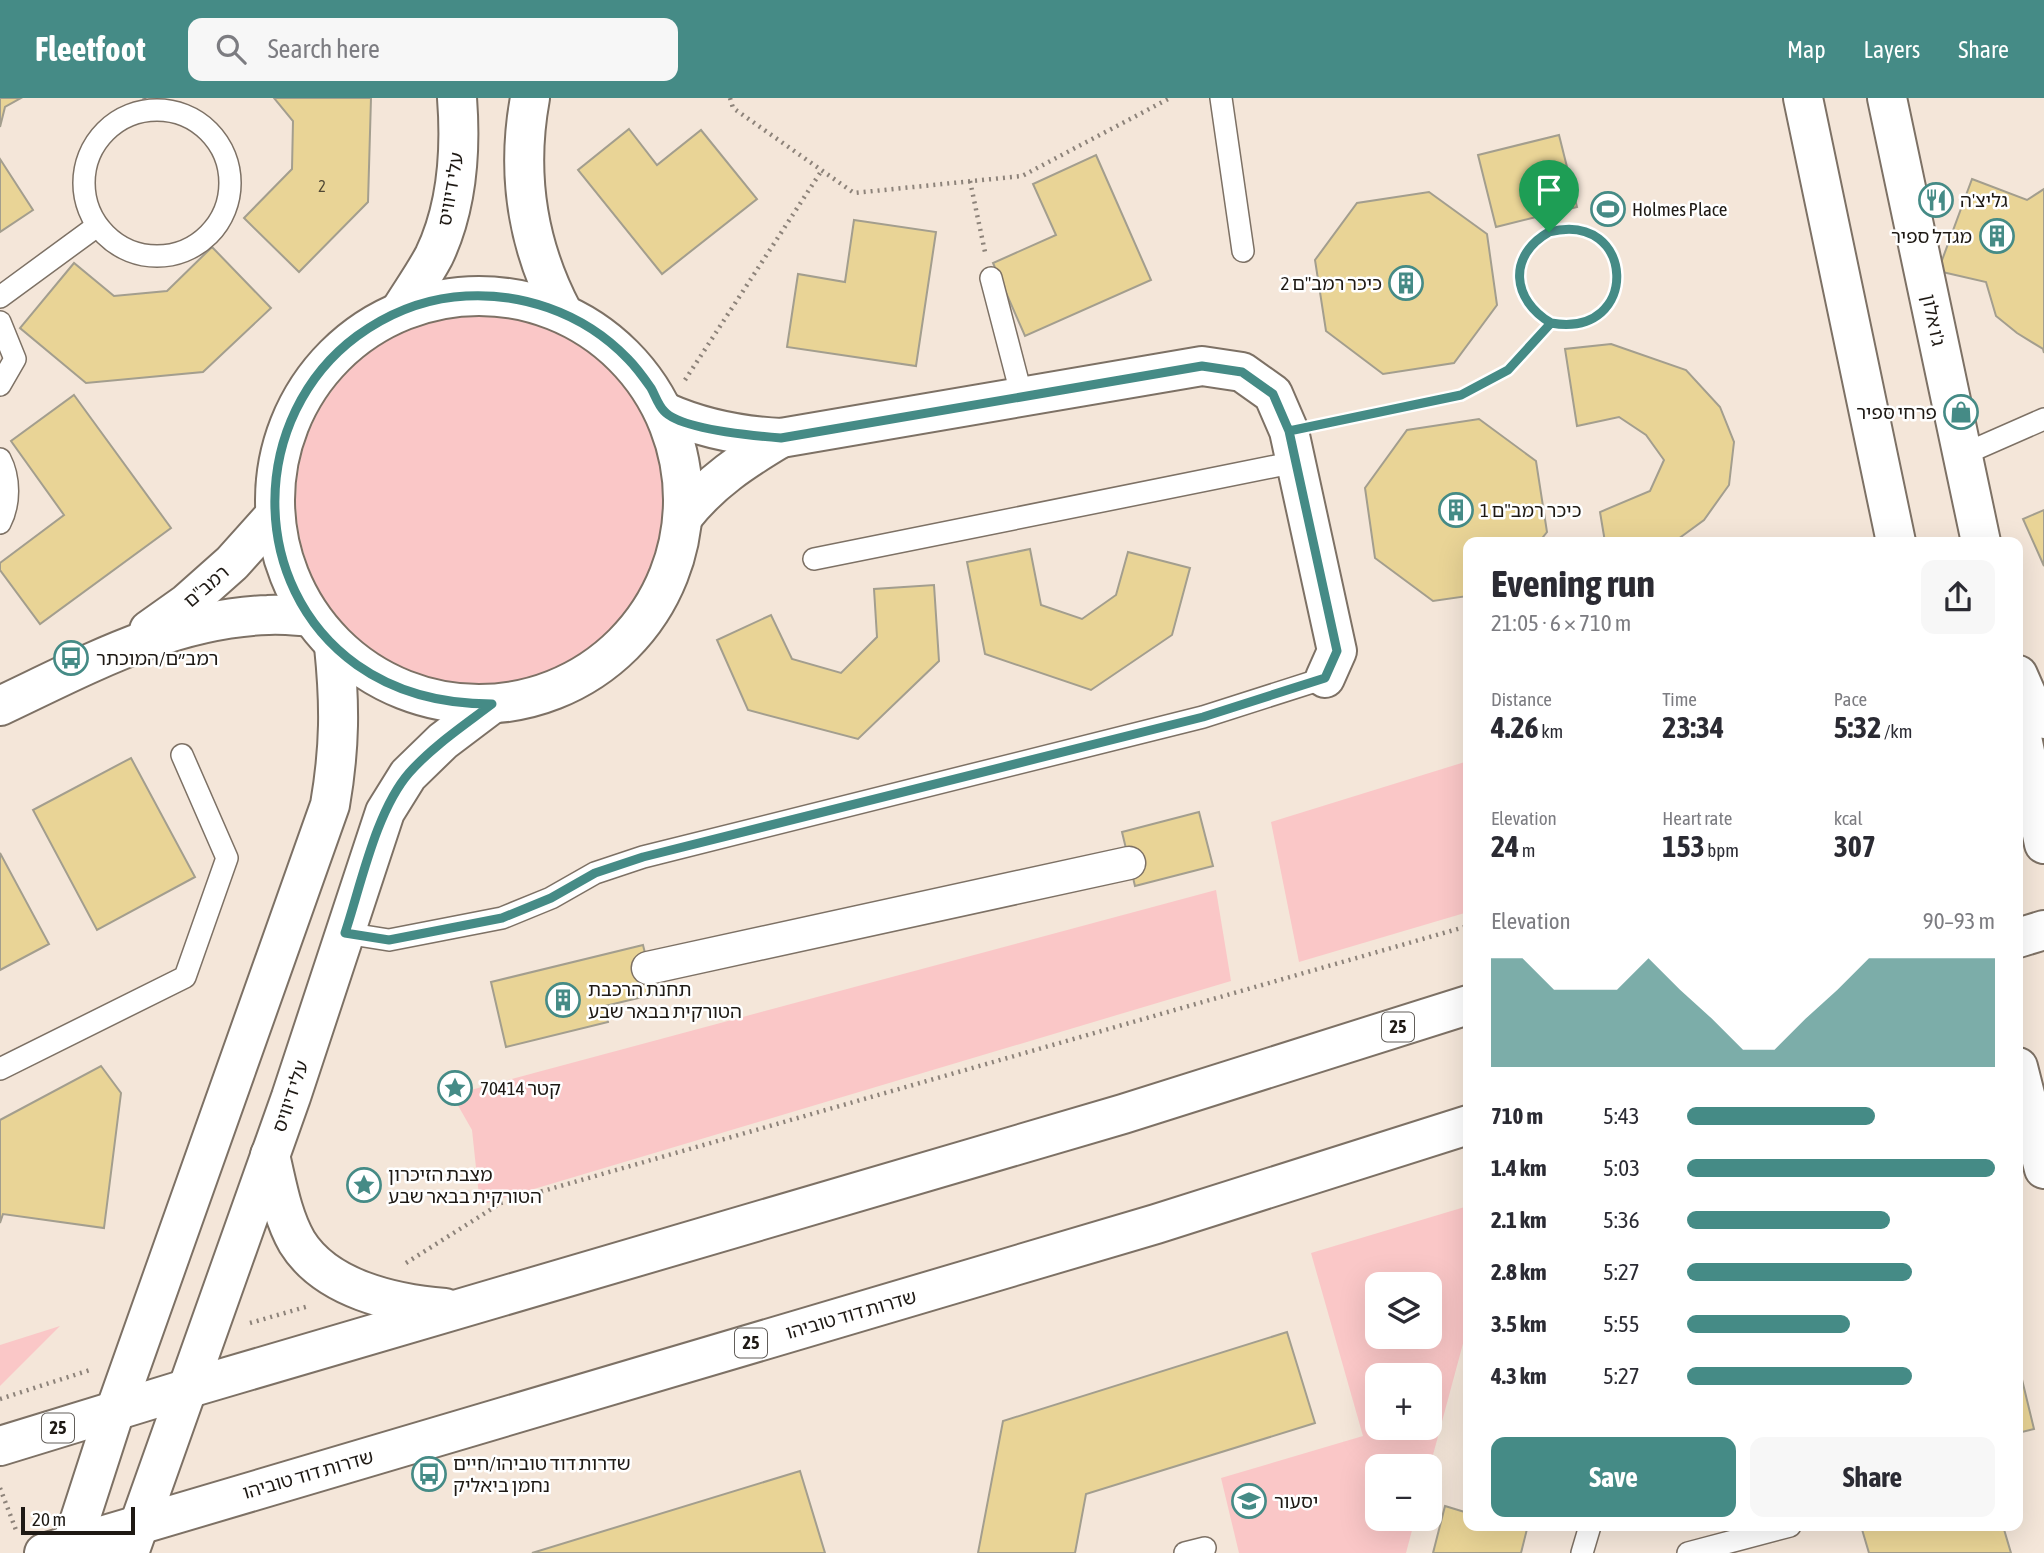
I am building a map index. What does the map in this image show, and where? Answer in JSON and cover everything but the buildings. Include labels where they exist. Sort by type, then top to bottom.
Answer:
[{"type":"main road","name":"עלי דיוויס","points":[[400,311],[433,256],[447,220],[459,135],[457,98]]},
{"type":"main road","points":[[530,98],[524,141],[524,184],[530,231],[540,262],[563,313]]},
{"type":"main road","points":[[1803,98],[1895,537]]},
{"type":"main road","name":"ג'ו אלון","points":[[1887,98],[1980,537]]},
{"type":"main road","points":[[1898,147],[1903,98]]},
{"type":"main road","points":[[478,295],[527,301],[563,313],[606,339],[629,359],[650,386],[665,412],[677,443],[683,475],[683,517],[671,572],[656,602],[637,630],[614,654],[587,674],[557,689],[529,698],[492,704],[464,704],[409,692],[372,674],[323,631],[290,579],[277,537],[274,493],[281,447],[292,417],[307,389],[344,346],[371,326],[400,311],[453,297],[478,295]]},
{"type":"main road","points":[[665,412],[685,422],[740,436],[781,438],[1202,366],[1242,372],[1273,394],[1292,446],[1337,651],[1325,678]]},
{"type":"main road","points":[[683,517],[720,478],[781,438]]},
{"type":"main road","name":"רמב\"ם","points":[[127,646],[187,603],[223,571],[275,515]]},
{"type":"main road","name":"רמב\"ם","points":[[0,706],[127,646],[192,626],[270,614],[323,631]]},
{"type":"main road","points":[[51,1548],[116,1411],[330,805],[338,758],[339,700],[323,631]]},
{"type":"main road","points":[[2023,686],[2032,707],[2044,719]]},
{"type":"main road","name":"עלי דיוויס","points":[[134,1538],[271,1155],[385,812],[408,775],[443,741],[492,704]]},
{"type":"main road","points":[[2023,747],[2036,821]]},
{"type":"main road","points":[[2023,936],[2044,930]]},
{"type":"main road","name":"25","points":[[0,1446],[1123,1114],[1463,1006]]},
{"type":"main road","points":[[2023,1091],[2033,1140]]},
{"type":"main road","name":"שדרות דוד טוביהו","points":[[51,1548],[134,1538],[1156,1224],[1463,1127]]},
{"type":"main road","points":[[271,1155],[285,1216],[297,1242],[324,1271],[383,1297],[420,1306],[461,1309]]},
{"type":"street","points":[[648,968],[1129,863]]},
{"type":"lane","points":[[1220,98],[1243,251]]},
{"type":"lane","points":[[146,104],[174,111],[197,122],[216,139],[227,162],[230,187],[224,211],[210,233],[190,248],[164,255],[139,254],[116,244],[97,226],[86,204],[84,192],[83,180],[89,155],[102,134],[146,104]]},
{"type":"lane","points":[[0,297],[97,226]]},
{"type":"lane","points":[[990,278],[1023,397]]},
{"type":"lane","points":[[0,322],[15,359],[0,385]]},
{"type":"lane","points":[[1962,455],[2044,419]]},
{"type":"lane","points":[[814,559],[1292,446]]},
{"type":"lane","points":[[0,459],[5,468],[8,494],[0,523]]},
{"type":"lane","points":[[345,933],[389,940],[502,918],[551,898],[595,873],[643,857],[1203,717],[1325,678]]},
{"type":"lane","points":[[0,1069],[185,977],[227,858],[182,755]]},
{"type":"lane","points":[[1582,1553],[1589,1531]]},
{"type":"lane","points":[[1688,1553],[1771,1531]]},
{"type":"path","points":[[730,98],[733,108],[855,193],[1022,177],[1170,98]]},
{"type":"path","points":[[665,412],[822,170]]},
{"type":"path","points":[[970,181],[990,278]]},
{"type":"path","points":[[1566,227],[1582,229],[1604,242],[1613,256],[1618,272],[1616,289],[1609,305],[1585,323],[1568,326],[1551,323],[1537,314],[1525,300],[1520,284],[1521,266],[1527,251],[1539,238],[1566,227]]},
{"type":"path","points":[[1292,446],[1461,395],[1508,370],[1551,323]]},
{"type":"path","points":[[364,1290],[501,1203],[1463,927]]},
{"type":"path","points":[[0,1488],[51,1548]]},
{"type":"shaded area","points":[[480,316],[516,320],[550,330],[582,347],[610,370],[633,398],[650,430],[660,464],[664,500],[660,536],[650,570],[633,602],[610,630],[582,653],[550,670],[516,680],[480,684],[444,680],[410,670],[378,653],[350,630],[327,602],[310,570],[300,536],[296,500],[300,464],[310,430],[327,398],[350,370],[378,347],[410,330],[444,320]]},
{"type":"shaded area","points":[[1463,763],[1463,913],[1299,962],[1271,822]]},
{"type":"shaded area","points":[[1216,890],[1231,981],[480,1205],[472,1130],[452,1095]]},
{"type":"shaded area","points":[[1463,1207],[1463,1344],[1442,1421],[1442,1363],[1365,1363],[1365,1440],[1437,1440],[1433,1454],[1365,1454],[1365,1531],[1412,1531],[1406,1553],[1239,1553],[1221,1478],[1363,1436],[1311,1253]]},
{"type":"shaded area","points":[[60,1326],[0,1386],[0,1345]]},
{"type":"place","name":"גליצ'ה","points":[[1936,200]]},
{"type":"place","name":"Holmes Place","points":[[1608,209]]},
{"type":"place","name":"מגדל ספיר","points":[[1997,236]]},
{"type":"place","name":"כיכר רמב\"ם 2","points":[[1406,283]]},
{"type":"place","name":"פרחי ספיר","points":[[1961,412]]},
{"type":"place","name":"כיכר רמב\"ם 1","points":[[1456,510]]},
{"type":"place","name":"רמב״ם/המוכתר","points":[[71,658]]},
{"type":"place","name":"תחנת הרכבת הטורקית בבאר שבע","points":[[563,1000]]},
{"type":"place","name":"קטר 70414","points":[[455,1088]]},
{"type":"place","name":"מצבת הזיכרון הטורקית בבאר שבע","points":[[364,1185]]},
{"type":"place","name":"שדרות דוד טוביהו/חיים נחמן ביאליק","points":[[429,1474]]},
{"type":"place","name":"יסעור","points":[[1249,1501]]},
{"type":"route","points":[[1549,232],[1527,251],[1521,266],[1520,284],[1525,300],[1537,314],[1551,323],[1508,370],[1461,395],[1289,431],[1273,394],[1242,372],[1202,366],[781,438],[740,436],[685,422],[665,412],[650,386],[629,359],[606,339],[578,320],[536,303],[508,297],[453,297],[400,311],[371,326],[344,346],[326,365],[307,389],[292,417],[281,447],[274,493],[277,537],[283,558],[299,598],[311,617],[334,646],[356,664],[409,692],[464,704],[492,704],[443,741],[408,775],[385,812],[345,933],[389,940],[502,918],[551,898],[595,873],[643,857],[1203,717],[1325,678],[1337,651],[1289,431],[1375,413],[1461,395],[1508,370],[1551,323],[1568,326],[1585,323],[1600,314],[1609,305],[1616,289],[1618,272],[1613,256],[1604,242],[1582,229],[1566,227],[1549,232]]}]
